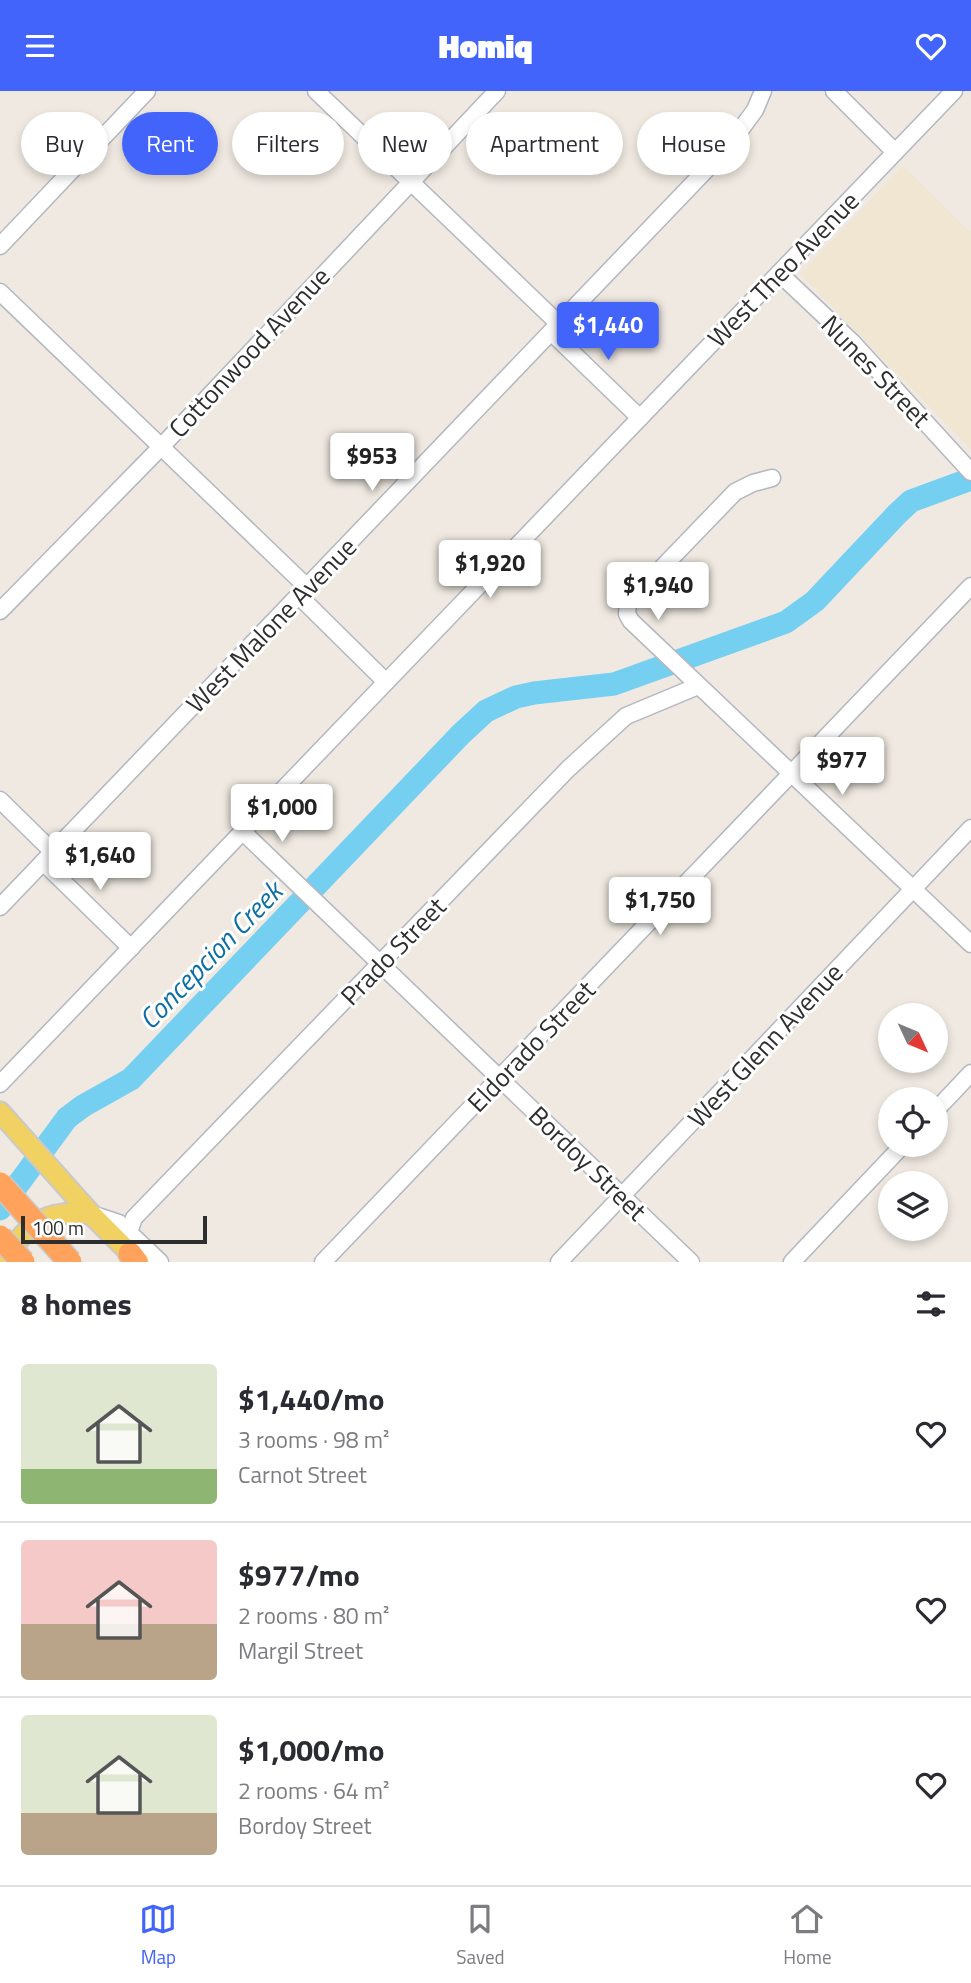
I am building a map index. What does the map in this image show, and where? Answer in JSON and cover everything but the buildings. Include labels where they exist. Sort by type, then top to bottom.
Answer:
[{"type":"highway","points":[[0,1184],[70,1262]]},
{"type":"highway","points":[[0,1237],[23,1262]]},
{"type":"main road","points":[[0,1112],[91,1214],[134,1252]]},
{"type":"main road","points":[[3,1262],[18,1237],[38,1220],[71,1211],[91,1214]]},
{"type":"street","points":[[0,246],[147,91]]},
{"type":"street","points":[[316,91],[555,328],[640,418]]},
{"type":"street","name":"Cottonwood Avenue","points":[[0,611],[161,447],[497,91]]},
{"type":"street","name":"West Malone Avenue","points":[[0,907],[728,147],[755,110],[763,91]]},
{"type":"street","points":[[834,91],[895,152]]},
{"type":"street","name":"West Theo Avenue","points":[[0,1084],[954,91]]},
{"type":"street","name":"Nunes Street","points":[[779,273],[852,342],[967,467]]},
{"type":"street","points":[[0,292],[161,447],[303,592],[386,682]]},
{"type":"street","points":[[772,478],[735,492],[628,603],[627,614],[693,681],[971,944]]},
{"type":"street","name":"Eldorado Street","points":[[323,1262],[971,586]]},
{"type":"street","name":"Prado Street","points":[[134,1252],[134,1218],[608,731],[626,716],[693,681]]},
{"type":"street","points":[[0,800],[131,948]]},
{"type":"street","name":"West Glenn Avenue","points":[[559,1262],[971,828]]},
{"type":"street","name":"Bordoy Street","points":[[242,831],[691,1262]]},
{"type":"street","points":[[948,1097],[971,1073]]},
{"type":"street","points":[[792,1262],[892,1157]]},
{"type":"street","points":[[134,1252],[160,1262]]},
{"type":"shaded area","points":[[903,166],[971,230],[971,449],[800,274]]},
{"type":"waterway","name":"Concepcion Creek","points":[[0,1209],[67,1118],[131,1079],[486,711],[516,697],[534,693],[614,684],[786,622],[815,601],[911,501],[971,479]]}]
